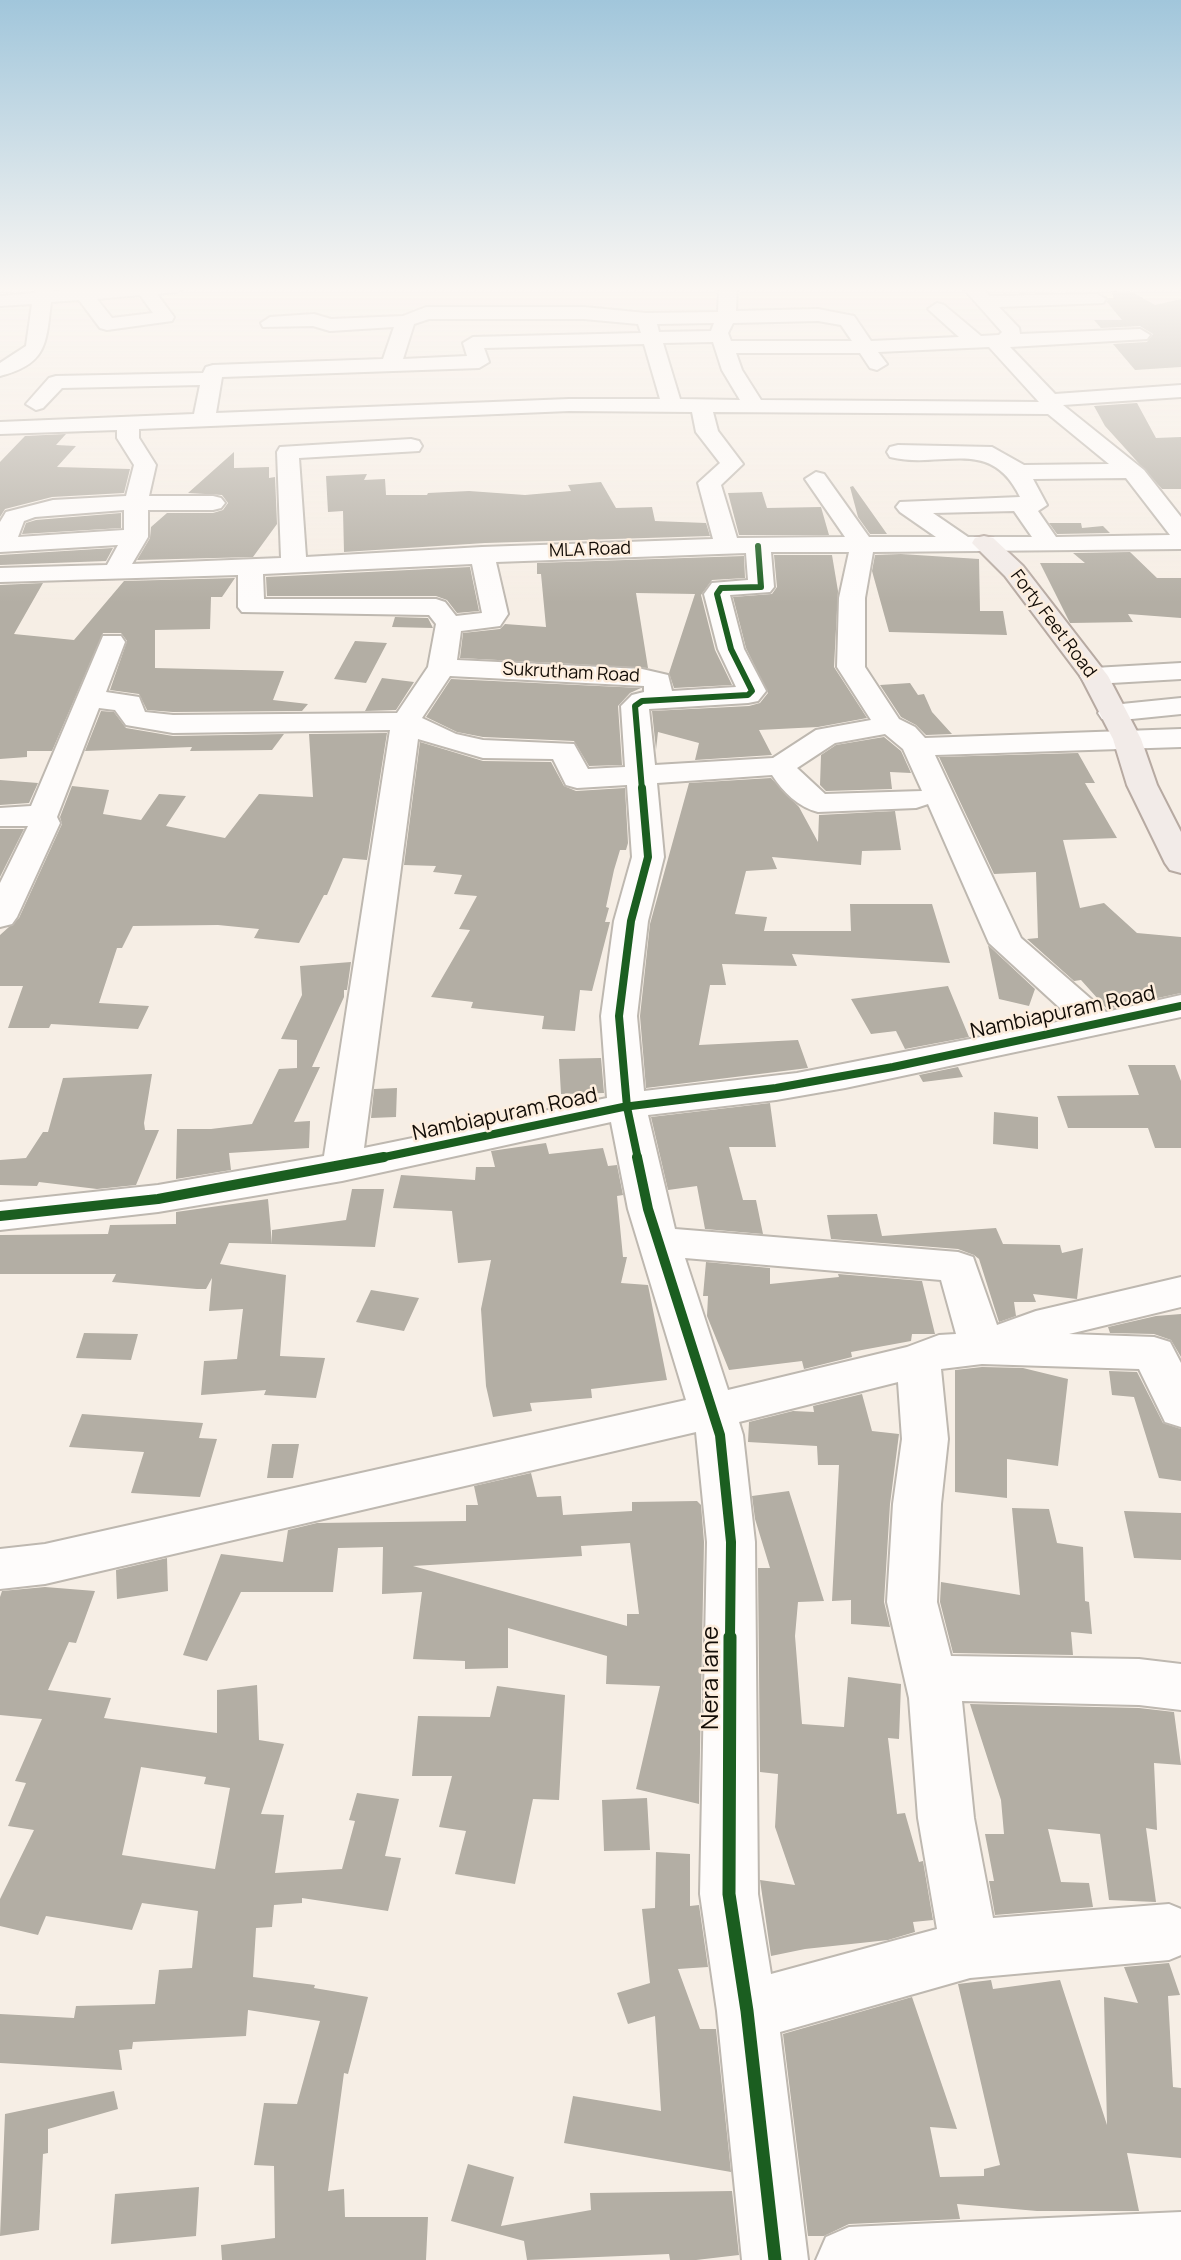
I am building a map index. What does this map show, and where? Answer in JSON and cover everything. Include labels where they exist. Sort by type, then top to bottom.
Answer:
[{"type":"main road","name":"Forty Feet Road","points":[[973,543],[1014,570],[1094,676],[1127,739],[1142,785],[1180,859]]},
{"type":"street","points":[[36,404],[46,392]]},
{"type":"street","points":[[204,419],[210,392]]},
{"type":"street","points":[[668,392],[672,406]]},
{"type":"street","points":[[750,392],[755,407]]},
{"type":"street","points":[[1039,392],[1131,471],[1181,533]]},
{"type":"street","points":[[0,428],[408,411],[672,406],[1051,405],[1083,396],[1152,392]]},
{"type":"street","points":[[701,406],[707,432],[732,464],[709,484],[727,546]]},
{"type":"street","points":[[289,452],[411,454],[408,411]]},
{"type":"street","points":[[117,573],[120,561],[136,537],[136,504],[145,465],[128,438],[128,422]]},
{"type":"street","points":[[289,429],[294,563]]},
{"type":"street","points":[[898,452],[992,454],[1019,472],[1035,505],[908,507],[973,543]]},
{"type":"street","points":[[1019,472],[1131,471]]},
{"type":"street","points":[[816,480],[862,545],[852,598],[851,667],[888,725],[905,733],[917,747],[1006,943],[1099,1024]]},
{"type":"street","points":[[136,537],[2,545],[14,517],[44,509],[213,503]]},
{"type":"street","points":[[1021,504],[1049,544]]},
{"type":"street","name":"MLA Road","points":[[0,575],[117,573],[482,554],[727,546],[1181,542]]},
{"type":"street","points":[[658,700],[748,695],[752,691],[731,649],[716,594],[721,588],[761,587],[758,546]]},
{"type":"street","points":[[449,624],[491,620],[495,614],[482,554]]},
{"type":"street","points":[[250,566],[251,607],[436,607],[449,624],[442,667],[406,721],[342,1168]]},
{"type":"street","points":[[41,818],[112,642]]},
{"type":"street","name":"Sukrutham Road","points":[[442,667],[642,677],[658,681],[658,700],[642,701],[635,706],[638,775],[648,856],[631,921],[619,1016],[626,1107]]},
{"type":"street","points":[[1094,676],[1181,671]]},
{"type":"street","points":[[89,699],[120,700],[129,703],[128,709],[136,719],[173,724],[406,721],[430,736],[478,751],[565,750],[577,779],[780,766],[826,736],[888,725]]},
{"type":"street","points":[[1112,713],[1181,706]]},
{"type":"street","points":[[917,747],[1181,737]]},
{"type":"street","points":[[780,766],[793,784],[818,803],[916,799]]},
{"type":"street","points":[[0,817],[31,816],[41,818],[45,823],[0,917]]},
{"type":"street","name":"Nambiapuram Road","points":[[0,1216],[71,1211],[175,1197],[342,1168],[626,1107],[796,1085],[1181,1006]]},
{"type":"street","name":"Nera lane","points":[[626,1107],[659,1242],[720,1435],[731,1542],[729,1894],[747,2011],[775,2260]]},
{"type":"street","points":[[659,1242],[958,1267],[982,1348]]},
{"type":"street","points":[[982,1348],[1036,1327],[1181,1292]]},
{"type":"street","points":[[0,1569],[45,1564],[714,1411],[918,1361],[939,1351],[982,1348],[1154,1353],[1181,1410]]},
{"type":"street","points":[[918,1361],[925,1439],[916,1504],[912,1602],[935,1698],[946,1818],[970,1949]]},
{"type":"street","points":[[929,1678],[1139,1682],[1181,1687]]},
{"type":"street","points":[[747,2011],[970,1949],[1169,1932]]},
{"type":"street","points":[[849,2260],[1181,2245]]},
{"type":"building","points":[[1137,403],[1156,438],[1181,437],[1181,489],[1162,489],[1105,426],[1094,406]]},
{"type":"building","points":[[66,434],[56,445],[76,446],[57,467],[130,469],[124,493],[52,497],[5,509],[0,517],[0,462],[25,436]]},
{"type":"building","points":[[234,452],[234,468],[269,467],[269,478],[275,477],[277,524],[253,557],[137,560],[150,538],[151,527],[167,513],[213,513],[223,510],[228,503],[222,495],[188,493]]},
{"type":"building","points":[[367,474],[364,480],[385,479],[386,495],[469,491],[525,495],[571,491],[568,485],[601,482],[616,508],[652,507],[655,521],[706,523],[710,536],[485,543],[344,552],[343,511],[328,512],[326,476]]},
{"type":"building","points":[[853,486],[887,534],[870,534],[858,517],[850,487]]},
{"type":"building","points":[[762,492],[767,508],[821,507],[829,535],[739,535],[728,493]]},
{"type":"building","points":[[121,513],[121,528],[22,534],[26,523],[36,520]]},
{"type":"building","points":[[1049,523],[1081,523],[1082,528],[1103,526],[1110,533],[1057,534]]},
{"type":"building","points":[[113,548],[106,561],[0,565],[0,555]]},
{"type":"building","points":[[1130,552],[1157,578],[1181,578],[1181,618],[1128,614],[1133,622],[1070,623],[1040,563],[1085,563],[1073,553]]},
{"type":"building","points":[[774,555],[832,555],[838,591],[834,667],[867,718],[818,727],[759,730],[772,755],[695,760],[699,743],[658,732],[656,750],[652,711],[749,706],[760,703],[768,693],[746,648],[733,597],[772,594],[777,587]]},
{"type":"building","points":[[875,555],[979,559],[980,611],[1003,611],[1007,635],[889,632],[872,571]]},
{"type":"building","points":[[744,556],[745,578],[712,580],[701,595],[715,650],[732,685],[674,688],[669,673],[695,594],[636,593],[648,668],[460,658],[463,633],[500,629],[505,624],[546,627],[541,574],[537,574],[537,563]]},
{"type":"building","points":[[470,567],[479,611],[457,613],[447,600],[436,596],[267,596],[266,577]]},
{"type":"building","points":[[235,578],[222,597],[211,597],[210,629],[155,630],[155,668],[284,671],[273,700],[308,704],[302,711],[147,710],[139,694],[110,690],[127,641],[121,633],[103,633],[52,751],[27,751],[27,757],[0,759],[0,585],[43,583],[14,634],[74,640],[124,581]]},
{"type":"building","points":[[395,617],[428,618],[433,628],[392,627]]},
{"type":"building","points":[[355,641],[387,643],[366,683],[334,679]]},
{"type":"building","points":[[382,678],[414,682],[396,710],[365,711]]},
{"type":"building","points":[[451,679],[641,688],[630,693],[618,706],[622,765],[589,766],[574,741],[483,737],[457,732],[426,717]]},
{"type":"building","points":[[910,683],[918,695],[924,694],[932,712],[952,734],[926,735],[916,725],[901,717],[880,685]]},
{"type":"building","points":[[101,711],[114,712],[126,728],[173,736],[284,734],[272,750],[190,751],[192,747],[85,751]]},
{"type":"building","points":[[387,733],[367,860],[343,858],[327,895],[324,895],[299,943],[254,938],[259,929],[218,925],[133,926],[122,948],[117,948],[99,1003],[149,1006],[138,1029],[51,1024],[49,1028],[8,1028],[23,986],[0,986],[0,935],[19,918],[62,824],[60,817],[72,786],[109,790],[103,814],[141,820],[159,794],[186,796],[166,826],[225,838],[259,794],[313,797],[309,734]]},
{"type":"building","points":[[884,737],[901,751],[911,773],[890,772],[892,789],[826,791],[820,785],[821,755],[836,745]]},
{"type":"building","points":[[420,742],[483,761],[551,762],[564,786],[576,791],[625,788],[628,843],[626,850],[620,850],[614,870],[606,907],[609,908],[605,922],[610,922],[592,991],[580,990],[575,1031],[542,1029],[544,1016],[471,1008],[473,1002],[431,997],[470,930],[459,929],[477,896],[454,894],[462,875],[433,872],[436,866],[404,865]]},
{"type":"building","points":[[1078,753],[1095,783],[1085,783],[1117,838],[1063,840],[1080,908],[1104,903],[1137,933],[1181,937],[1181,993],[1107,1009],[1081,980],[1074,981],[1027,939],[1038,938],[1036,872],[994,874],[939,757]]},
{"type":"building","points":[[771,778],[799,807],[818,842],[819,815],[895,811],[901,850],[862,851],[861,865],[772,857],[777,869],[746,871],[735,914],[767,917],[764,931],[851,931],[850,904],[932,904],[950,963],[792,954],[797,966],[722,964],[726,985],[710,985],[699,1045],[798,1040],[808,1068],[646,1088],[640,1016],[650,924],[689,783]]},
{"type":"building","points":[[0,780],[38,783],[29,803],[0,805]]},
{"type":"building","points":[[0,829],[24,829],[0,877]]},
{"type":"building","points":[[988,945],[1035,989],[1029,1006],[999,999]]},
{"type":"building","points":[[351,962],[347,990],[344,990],[344,997],[312,1067],[320,1067],[294,1122],[310,1121],[309,1148],[229,1153],[231,1170],[176,1179],[177,1129],[211,1129],[252,1124],[279,1069],[297,1068],[297,1040],[281,1039],[302,995],[300,966]]},
{"type":"building","points":[[948,986],[969,1037],[905,1049],[896,1031],[871,1034],[851,999]]},
{"type":"building","points":[[601,1058],[604,1093],[561,1094],[559,1059]]},
{"type":"building","points":[[1128,1065],[1175,1065],[1181,1081],[1181,1148],[1155,1148],[1148,1128],[1068,1128],[1057,1096],[1139,1095]]},
{"type":"building","points":[[958,1067],[963,1077],[923,1082],[919,1075]]},
{"type":"building","points":[[152,1074],[144,1123],[145,1130],[159,1130],[136,1185],[97,1189],[39,1182],[37,1186],[0,1185],[0,1160],[26,1158],[43,1132],[48,1132],[63,1078]]},
{"type":"building","points":[[397,1088],[396,1117],[371,1118],[374,1089]]},
{"type":"building","points":[[770,1103],[776,1147],[729,1147],[743,1200],[756,1200],[763,1234],[705,1229],[697,1186],[668,1190],[651,1117]]},
{"type":"building","points":[[994,1112],[1038,1117],[1038,1149],[993,1144]]},
{"type":"building","points":[[546,1143],[549,1154],[603,1148],[608,1166],[617,1165],[623,1195],[617,1196],[623,1257],[627,1257],[621,1283],[648,1285],[667,1380],[591,1389],[592,1398],[530,1403],[532,1411],[493,1417],[486,1386],[481,1309],[491,1260],[458,1263],[452,1211],[393,1208],[401,1175],[475,1180],[476,1167],[495,1167],[491,1151]]},
{"type":"building","points":[[352,1189],[384,1189],[375,1247],[272,1244],[272,1230],[346,1220]]},
{"type":"building","points":[[268,1199],[272,1244],[229,1243],[220,1264],[286,1275],[280,1356],[325,1358],[316,1398],[264,1395],[266,1390],[201,1395],[204,1361],[237,1359],[243,1309],[209,1311],[212,1278],[206,1289],[197,1289],[112,1282],[116,1274],[0,1274],[0,1235],[108,1234],[110,1225],[176,1224],[176,1212]]},
{"type":"building","points":[[877,1214],[882,1236],[996,1228],[1003,1244],[1060,1245],[1062,1253],[1083,1248],[1077,1299],[1033,1294],[1036,1302],[1014,1302],[1016,1316],[999,1322],[979,1259],[974,1255],[958,1249],[831,1239],[827,1215]]},
{"type":"building","points":[[706,1262],[770,1268],[770,1284],[839,1277],[838,1274],[922,1281],[935,1334],[912,1334],[911,1341],[851,1352],[852,1357],[804,1369],[802,1361],[729,1370],[707,1316],[708,1296],[703,1296]]},
{"type":"building","points":[[371,1290],[419,1298],[404,1331],[356,1322]]},
{"type":"building","points":[[1181,1314],[1181,1357],[1171,1340],[1154,1334],[1110,1333],[1108,1327],[1156,1316]]},
{"type":"building","points":[[84,1333],[138,1334],[131,1360],[76,1358]]},
{"type":"building","points":[[982,1367],[1023,1368],[1068,1379],[1058,1466],[1007,1459],[1007,1498],[955,1492],[955,1370]]},
{"type":"building","points":[[1109,1371],[1137,1372],[1163,1423],[1181,1429],[1181,1481],[1159,1478],[1134,1397],[1112,1395]]},
{"type":"building","points":[[862,1394],[872,1431],[899,1434],[890,1504],[884,1602],[890,1627],[851,1624],[851,1600],[832,1601],[839,1465],[818,1465],[817,1446],[748,1442],[749,1422],[793,1411],[814,1412],[813,1406]]},
{"type":"building","points":[[82,1414],[203,1423],[199,1438],[217,1439],[200,1497],[131,1493],[144,1452],[69,1447]]},
{"type":"building","points":[[272,1444],[299,1444],[293,1478],[267,1478]]},
{"type":"building","points":[[531,1473],[537,1497],[561,1496],[563,1515],[632,1511],[632,1502],[697,1501],[701,1505],[704,1542],[699,1804],[636,1789],[660,1686],[606,1684],[607,1656],[508,1628],[508,1668],[465,1669],[465,1661],[413,1659],[422,1592],[382,1594],[383,1547],[338,1548],[333,1592],[241,1592],[207,1661],[183,1655],[221,1554],[283,1562],[288,1530],[317,1523],[466,1521],[466,1505],[478,1505],[474,1486]],"holes":[[[630,1543],[639,1614],[627,1614],[627,1626],[413,1566],[582,1556],[581,1546]]]},
{"type":"building","points":[[789,1491],[824,1601],[798,1602],[795,1636],[802,1724],[844,1727],[848,1677],[901,1684],[899,1739],[888,1738],[897,1814],[905,1813],[919,1862],[923,1861],[933,1920],[913,1922],[915,1932],[888,1940],[805,1949],[771,1956],[760,1880],[795,1885],[775,1827],[778,1774],[760,1772],[758,1568],[770,1568],[755,1519],[752,1496]]},
{"type":"building","points":[[1012,1508],[1049,1509],[1057,1543],[1083,1547],[1085,1601],[1089,1602],[1092,1634],[1071,1632],[1073,1655],[953,1653],[940,1602],[941,1582],[1020,1595]]},
{"type":"building","points":[[1124,1511],[1181,1513],[1181,1560],[1134,1558]]},
{"type":"building","points":[[167,1558],[168,1591],[117,1599],[116,1570]]},
{"type":"building","points":[[45,1587],[95,1591],[76,1643],[69,1642],[48,1690],[111,1698],[104,1718],[217,1733],[217,1690],[257,1685],[259,1740],[284,1744],[261,1814],[284,1815],[275,1873],[342,1869],[355,1821],[349,1820],[357,1793],[399,1799],[385,1856],[401,1858],[388,1911],[302,1898],[302,1903],[274,1905],[272,1927],[256,1928],[253,1977],[315,1985],[314,1988],[368,1997],[348,2074],[344,2073],[328,2191],[344,2189],[345,2217],[428,2217],[426,2260],[222,2260],[221,2245],[275,2238],[274,2166],[254,2165],[264,2103],[297,2104],[320,2021],[248,2010],[246,2036],[133,2042],[132,2049],[119,2050],[122,2070],[0,2063],[0,2014],[74,2018],[76,2006],[155,2004],[159,1970],[192,1968],[198,1911],[142,1903],[132,1930],[46,1916],[38,1935],[0,1926],[0,1899],[34,1830],[8,1826],[26,1783],[15,1781],[42,1719],[0,1715],[2,1591]],"holes":[[[141,1767],[206,1777],[204,1784],[230,1788],[215,1869],[122,1855]]]},
{"type":"building","points":[[497,1686],[565,1695],[559,1800],[533,1799],[515,1884],[455,1874],[466,1831],[439,1827],[452,1776],[412,1776],[418,1716],[490,1717]]},
{"type":"building","points":[[970,1704],[1139,1708],[1174,1712],[1181,1765],[1154,1763],[1157,1830],[1146,1828],[1156,1902],[1109,1900],[1100,1834],[1048,1829],[1061,1882],[1089,1883],[1093,1907],[995,1915],[989,1881],[994,1881],[985,1834],[1004,1834],[1001,1800]]},
{"type":"building","points":[[647,1798],[650,1850],[604,1851],[602,1800]]},
{"type":"building","points":[[656,1852],[690,1854],[690,1906],[699,1905],[708,1967],[678,1969],[700,2029],[716,2029],[731,2172],[564,2143],[573,2096],[661,2111],[655,2016],[628,2024],[617,1993],[650,1983],[642,1909],[655,1908]]},
{"type":"building","points":[[1169,1963],[1180,1995],[1168,1996],[1173,2087],[1181,2088],[1181,2158],[1127,2153],[1139,2211],[1037,2211],[957,2204],[960,2219],[849,2224],[824,2236],[808,2236],[783,2034],[912,1997],[957,2129],[930,2127],[940,2177],[984,2176],[984,2169],[1000,2165],[958,1984],[991,1980],[993,1989],[1060,1980],[1107,2125],[1104,1997],[1138,2003],[1124,1967]]},
{"type":"building","points":[[114,2091],[118,2109],[48,2129],[48,2153],[43,2154],[39,2230],[0,2236],[5,2114]]},
{"type":"building","points":[[468,2164],[514,2177],[501,2226],[591,2210],[590,2193],[732,2191],[739,2255],[696,2260],[670,2260],[669,2254],[527,2260],[524,2241],[451,2221]]},
{"type":"building","points":[[199,2187],[196,2236],[111,2244],[115,2194]]},
{"type":"cycle path","points":[[758,546],[761,587],[721,588],[717,594],[731,649],[752,691],[748,695],[642,701],[635,706],[648,857],[631,921],[619,1016],[627,1107],[648,1209],[720,1435],[731,1542],[729,1894],[747,2011],[775,2260]]},
{"type":"cycle path","points":[[0,1216],[158,1199],[236,1186],[623,1107],[776,1088],[893,1067],[1181,1006]]}]
